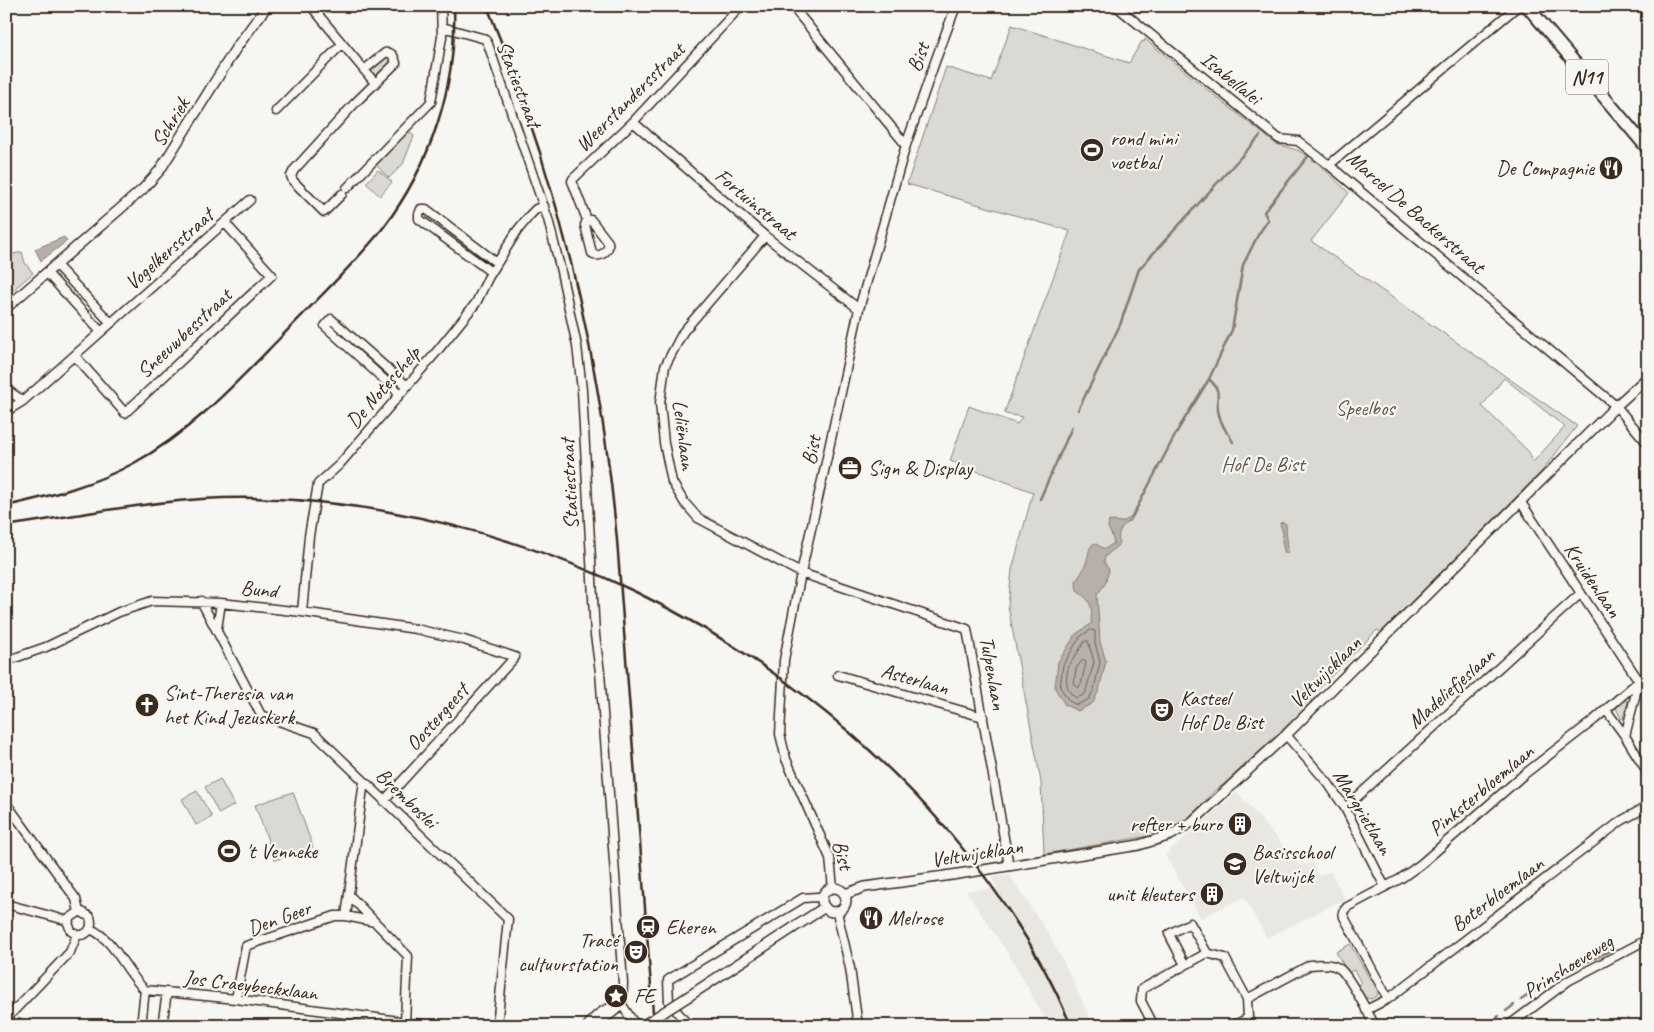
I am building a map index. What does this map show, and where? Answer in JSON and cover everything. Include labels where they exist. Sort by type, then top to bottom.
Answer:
[{"type":"main road","name":"N11","points":[[1526,6],[1648,148]]},
{"type":"street","name":"Schriek","points":[[6,308],[143,189],[160,170],[236,48],[266,6]]},
{"type":"street","points":[[311,6],[375,83]]},
{"type":"street","points":[[364,70],[385,53],[393,55],[396,63],[294,170],[292,176],[293,181],[324,212],[431,102],[442,27],[441,6]]},
{"type":"street","name":"Weerstandersstraat","points":[[588,220],[572,182],[573,179],[633,122],[742,6]]},
{"type":"street","points":[[792,6],[906,145]]},
{"type":"street","name":"Bist","points":[[823,903],[826,891],[832,888],[830,858],[786,759],[780,734],[784,660],[858,309],[906,145],[956,6]]},
{"type":"street","name":"Isabellalei","points":[[1116,6],[1279,139],[1298,141],[1329,165]]},
{"type":"street","name":"Marcel De Backerstraat","points":[[1518,6],[1329,165],[1616,406],[1648,444]]},
{"type":"street","name":"Statiestraat","points":[[442,27],[485,39],[488,44],[544,206],[564,284],[580,367],[595,634],[600,672],[623,983],[622,1005]]},
{"type":"street","points":[[276,111],[342,44]]},
{"type":"street","name":"Fortuinstraat","points":[[633,122],[765,236],[858,309]]},
{"type":"street","name":"Vogelkersstraat","points":[[6,410],[23,401],[250,200]]},
{"type":"street","name":"De Noteschelp","points":[[302,612],[309,536],[318,484],[339,465],[476,303],[491,272],[517,231],[530,215],[544,206]]},
{"type":"street","points":[[491,272],[419,219],[419,212],[426,209],[497,263]]},
{"type":"street","name":"Sneeuwbesstraat","points":[[75,356],[125,413],[272,275],[225,223]]},
{"type":"street","name":"Leliënlaan","points":[[765,236],[683,332],[665,366],[660,403],[664,443],[672,482],[684,502],[698,518],[801,573]]},
{"type":"street","points":[[56,265],[111,323]]},
{"type":"street","points":[[47,273],[101,332]]},
{"type":"street","points":[[400,394],[325,326],[331,319],[407,386]]},
{"type":"street","name":"Veltwijcklaan","points":[[845,894],[865,887],[1139,845],[1171,836],[1192,822],[1286,735],[1616,406],[1648,377]]},
{"type":"street","points":[[6,389],[23,401]]},
{"type":"street","name":"Kruidenlaan","points":[[1520,502],[1639,681]]},
{"type":"street","name":"Tulpenlaan","points":[[801,573],[967,629],[1009,866]]},
{"type":"street","name":"Madeliefjeslaan","points":[[1345,808],[1581,593]]},
{"type":"street","name":"Bund","points":[[6,661],[46,647],[119,612],[152,601],[222,603],[302,612],[416,629],[464,640],[515,657]]},
{"type":"street","name":"Bremboslei","points":[[201,601],[261,715],[314,733],[508,919],[496,1026]]},
{"type":"street","points":[[217,629],[222,603]]},
{"type":"street","name":"Oostergeest","points":[[384,801],[515,657]]},
{"type":"street","name":"Asterlaan","points":[[838,675],[983,717]]},
{"type":"street","points":[[1625,736],[1639,681]]},
{"type":"street","name":"Pinksterbloemlaan","points":[[1388,999],[1343,912],[1347,907],[1385,887],[1421,864],[1522,776],[1606,710],[1639,681]]},
{"type":"street","points":[[1606,710],[1625,736],[1648,774]]},
{"type":"street","name":"Margrietlaan","points":[[1286,735],[1328,783],[1345,808],[1385,887]]},
{"type":"street","points":[[346,916],[364,781]]},
{"type":"street","points":[[6,803],[76,899],[79,912]]},
{"type":"street","name":"Boterbloemlaan","points":[[1366,1010],[1388,999],[1622,821],[1648,806]]},
{"type":"street","points":[[689,1026],[669,1002],[667,984],[672,976],[803,898],[817,897],[830,911],[837,912],[843,908],[846,901],[845,894],[840,889],[832,888]]},
{"type":"street","points":[[350,896],[408,956],[405,1022]]},
{"type":"street","points":[[642,1026],[823,903]]},
{"type":"street","points":[[6,904],[69,921]]},
{"type":"street","points":[[79,912],[90,917],[91,921],[90,929],[84,934],[77,935],[71,932],[69,921],[72,915],[79,912]]},
{"type":"street","points":[[837,912],[850,968],[858,1026]]},
{"type":"street","name":"Den Geer","points":[[236,999],[246,946],[335,916],[346,916],[374,922]]},
{"type":"street","points":[[1186,965],[1169,934],[1190,923],[1207,953],[1225,958],[1247,999],[1248,1018],[1252,1026]]},
{"type":"street","points":[[90,929],[97,931],[104,937],[135,981],[145,990],[141,1026]]},
{"type":"street","points":[[6,1019],[70,952],[77,935]]},
{"type":"street","name":"Prinshoeveweg","points":[[1508,1026],[1568,981],[1648,939]]},
{"type":"street","points":[[1154,1026],[1141,1001],[1142,989],[1207,953]]},
{"type":"street","points":[[1247,999],[1310,965],[1320,964],[1339,968],[1346,976],[1375,1026]]},
{"type":"street","name":"Jos Craeybeckxlaan","points":[[145,990],[236,999],[436,1026]]},
{"type":"street","points":[[162,1026],[167,992]]},
{"type":"street","points":[[587,1026],[595,1016],[610,1007],[622,1005]]},
{"type":"street","points":[[596,1026],[622,1005]]},
{"type":"street","points":[[622,1005],[636,1026]]},
{"type":"street","points":[[1233,1026],[1248,1018]]},
{"type":"street","points":[[935,1026],[940,1026]]},
{"type":"shaded area","name":"Basisschool Veltwijck","points":[[1237,792],[1301,866],[1312,862],[1319,876],[1330,871],[1345,899],[1267,938],[1244,897],[1201,918],[1165,855]]},
{"type":"shaded area","points":[[1009,875],[1048,933],[1072,978],[1093,1026],[1049,1026],[1013,961],[966,891],[998,888],[991,877]]},
{"type":"green space","name":"Hof De Bist","points":[[1012,25],[1129,63],[1145,39],[1276,144],[1297,150],[1313,158],[1312,160],[1317,162],[1349,193],[1311,241],[1577,426],[1542,471],[1381,632],[1377,630],[1313,695],[1310,704],[1223,785],[1214,791],[1187,820],[1154,835],[1044,854],[1041,782],[1008,606],[1012,570],[1033,492],[950,461],[969,406],[1017,424],[1022,417],[1005,414],[1005,411],[1070,231],[907,184],[946,67],[991,81]],"holes":[[[1504,378],[1565,427],[1533,462],[1529,452],[1482,406]]]},
{"type":"green space","points":[[385,56],[390,58],[390,63],[378,76],[373,76],[370,69]]},
{"type":"green space","points":[[408,131],[414,136],[403,164],[389,178],[376,165]]},
{"type":"green space","points":[[378,170],[392,182],[380,196],[366,183]]},
{"type":"green space","points":[[425,212],[484,257],[481,261],[422,216]]},
{"type":"green space","points":[[22,252],[25,263],[33,273],[6,296],[6,256]]},
{"type":"green space","points":[[1627,700],[1623,718],[1621,719],[1616,708]]},
{"type":"green space","points":[[220,779],[234,805],[219,814],[205,787]]},
{"type":"green space","points":[[197,791],[212,817],[196,825],[182,799]]},
{"type":"green space","points":[[293,792],[313,847],[275,860],[255,805]]},
{"type":"green space","points":[[1350,944],[1371,981],[1375,980],[1378,992],[1377,996],[1371,999],[1366,998],[1360,993],[1356,986],[1361,983],[1354,970],[1348,973],[1336,952]]},
{"type":"water","points":[[64,237],[67,241],[41,261],[35,249]]},
{"type":"water","points":[[1132,517],[1121,529],[1119,544],[1105,557],[1104,562],[1109,570],[1105,584],[1097,595],[1100,642],[1106,661],[1099,690],[1093,703],[1078,711],[1065,705],[1055,688],[1058,662],[1076,634],[1091,624],[1089,602],[1077,591],[1076,581],[1084,568],[1094,543],[1105,549],[1114,543],[1108,528],[1109,521],[1122,522]]},
{"type":"water","points":[[1280,523],[1286,524],[1288,549],[1288,552],[1285,554]]},
{"type":"waterway","points":[[1078,410],[1120,325],[1139,269],[1260,136]]},
{"type":"waterway","points":[[1132,517],[1179,428],[1209,379],[1232,330],[1243,265],[1268,220],[1264,212],[1309,155]]},
{"type":"waterway","points":[[1210,380],[1218,394],[1221,422],[1227,433]]},
{"type":"waterway","points":[[1040,499],[1072,427]]},
{"type":"waterway","points":[[1229,435],[1233,442]]},
{"type":"waterway","points":[[1541,986],[1609,951]]},
{"type":"waterway","points":[[1521,1000],[1539,988]]},
{"type":"waterway","points":[[1506,1011],[1514,1005]]},
{"type":"waterway","points":[[1486,1026],[1499,1016]]},
{"type":"railway","points":[[6,506],[55,494],[103,478],[134,463],[175,437],[229,390],[359,257],[400,204],[415,178],[438,123],[451,65],[454,36],[454,6]]},
{"type":"railway","points":[[487,6],[535,137],[555,202],[572,268],[600,402],[617,540],[654,1026]]},
{"type":"railway","points":[[6,526],[130,507],[223,498],[254,498],[353,506],[450,525],[545,554],[636,592],[723,640],[805,696],[880,760],[949,832],[1002,900],[1047,974],[1071,1026]]},
{"type":"place","name":"rond mini voetbal","points":[[1092,150]]},
{"type":"place","name":"De Compagnie","points":[[1611,168]]},
{"type":"place","name":"Sign & Display","points":[[850,468]]},
{"type":"place","name":"Sint-Theresia van het Kind Jezuskerk","points":[[147,705]]},
{"type":"place","name":"Kasteel Hof De Bist","points":[[1162,710]]},
{"type":"place","name":"refter + buro","points":[[1240,824]]},
{"type":"place","name":"'t Venneke","points":[[229,851]]},
{"type":"place","name":"Basisschool Veltwijck","points":[[1235,864]]},
{"type":"place","name":"unit kleuters","points":[[1212,894]]},
{"type":"place","name":"Melrose","points":[[871,918]]},
{"type":"place","name":"Ekeren","points":[[648,927]]},
{"type":"place","name":"Tracé cultuurstation","points":[[636,952]]},
{"type":"place","name":"FE","points":[[616,996]]},
{"type":"park label","name":"Speelbos","points":[[1365,408]]}]
